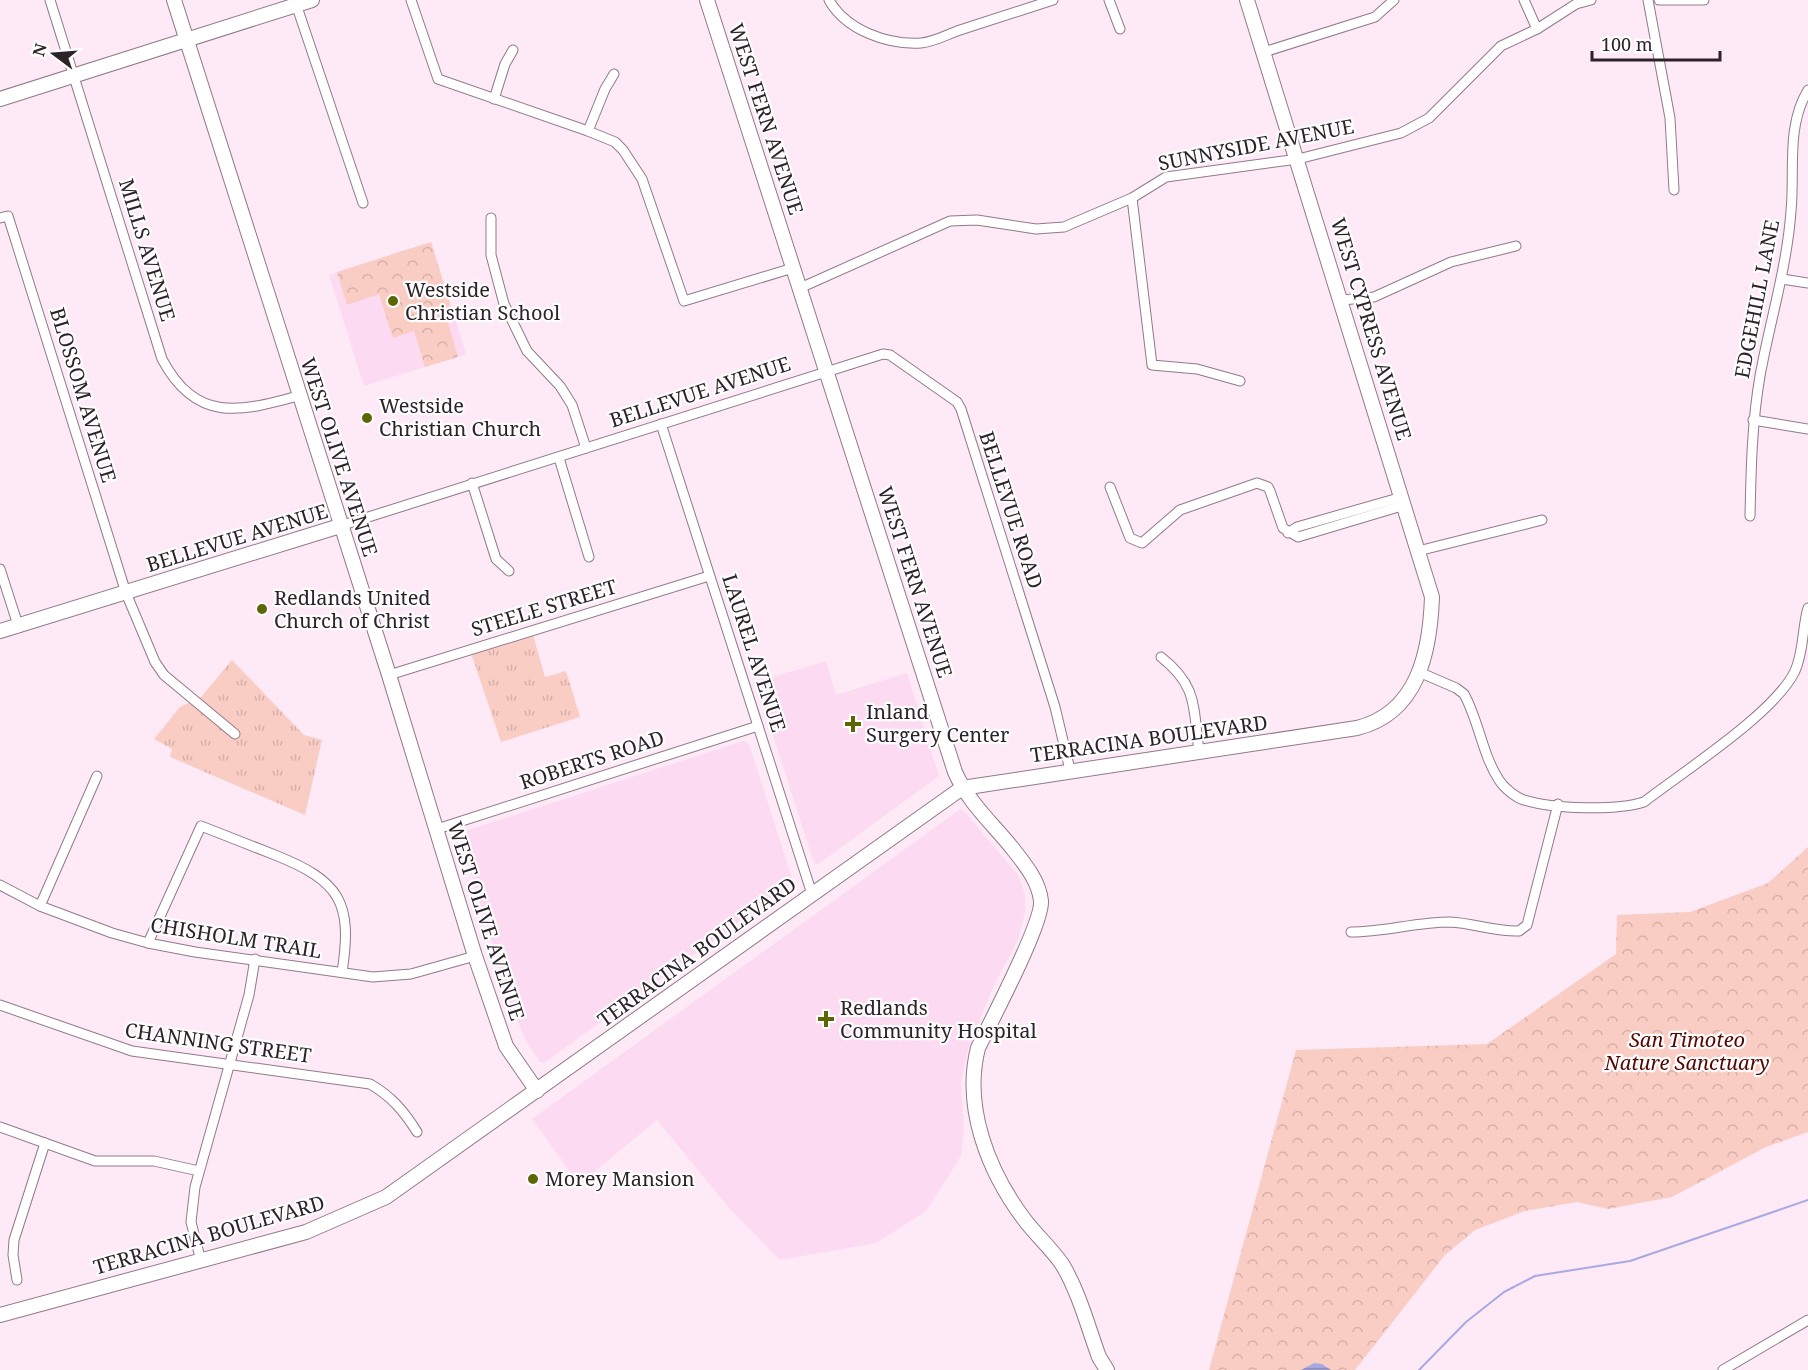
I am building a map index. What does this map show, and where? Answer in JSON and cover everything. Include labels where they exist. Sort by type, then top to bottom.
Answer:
[{"type":"main road","name":"WEST OLIVE AVENUE","points":[[174,0],[298,396],[389,675],[475,956],[506,1046],[537,1091]]},
{"type":"main road","points":[[0,99],[187,42],[295,3],[312,0]]},
{"type":"main road","name":"WEST FERN AVENUE","points":[[707,0],[962,788],[1033,877],[1041,902],[1035,926],[978,1048],[973,1099],[981,1132],[1008,1197],[1062,1264],[1099,1357],[1107,1370]]},
{"type":"main road","name":"WEST CYPRESS AVENUE","points":[[1247,0],[1342,300],[1432,597],[1431,632],[1419,672]]},
{"type":"main road","name":"BELLEVUE AVENUE","points":[[0,631],[340,526]]},
{"type":"main road","name":"TERRACINA BOULEVARD","points":[[0,1315],[306,1232],[386,1197],[962,788],[1371,725],[1395,711],[1419,672]]},
{"type":"street","name":"MILLS AVENUE","points":[[50,0],[162,359],[176,384],[196,398],[228,409],[254,408],[298,396]]},
{"type":"street","points":[[411,0],[438,79],[615,142],[632,160],[656,217],[684,301],[794,268]]},
{"type":"street","points":[[829,0],[834,9],[855,26],[877,37],[896,42],[923,43],[1053,0]]},
{"type":"street","points":[[1017,0],[1020,11]]},
{"type":"street","points":[[1109,0],[1120,29]]},
{"type":"street","points":[[1264,52],[1375,17],[1394,0]]},
{"type":"street","points":[[1524,0],[1537,29]]},
{"type":"street","name":"SUNNYSIDE AVENUE","points":[[800,288],[950,221],[977,220],[1050,229],[1064,227],[1131,198],[1166,177],[1298,159],[1401,133],[1424,121],[1463,85],[1495,50],[1537,29],[1576,4],[1591,0]]},
{"type":"street","points":[[1648,0],[1670,118],[1674,190]]},
{"type":"street","points":[[1659,0],[1704,0]]},
{"type":"street","points":[[295,3],[363,203]]},
{"type":"street","points":[[494,99],[505,64],[513,50]]},
{"type":"street","points":[[588,131],[605,89],[614,74]]},
{"type":"street","name":"EDGEHILL LANE","points":[[1750,516],[1753,420],[1760,375],[1782,279],[1791,211],[1794,128],[1799,109],[1808,90]]},
{"type":"street","points":[[1131,198],[1152,365],[1197,369],[1240,381]]},
{"type":"street","name":"BLOSSOM AVENUE","points":[[0,218],[8,216],[126,593]]},
{"type":"street","points":[[491,218],[491,255],[504,304],[527,351],[560,386],[572,405],[586,448]]},
{"type":"street","points":[[1342,300],[1374,297],[1451,261],[1516,246]]},
{"type":"street","points":[[1782,279],[1808,283]]},
{"type":"street","name":"BELLEVUE ROAD","points":[[828,372],[883,354],[890,355],[957,402],[1055,707],[1070,770]]},
{"type":"street","name":"BELLEVUE AVENUE","points":[[340,526],[828,372]]},
{"type":"street","points":[[1753,420],[1808,429]]},
{"type":"street","name":"LAUREL AVENUE","points":[[661,424],[812,894]]},
{"type":"street","points":[[559,458],[589,557]]},
{"type":"street","points":[[472,483],[496,559],[509,571]]},
{"type":"street","points":[[1110,487],[1130,538],[1142,543],[1180,510],[1257,483],[1268,487],[1283,528],[1288,533],[1404,501]]},
{"type":"street","points":[[1418,551],[1542,520]]},
{"type":"street","points":[[0,569],[18,625]]},
{"type":"street","name":"STEELE STREET","points":[[389,675],[710,576]]},
{"type":"street","points":[[126,593],[158,669],[235,734]]},
{"type":"street","points":[[1419,672],[1456,688],[1464,694],[1493,770],[1501,783],[1524,800],[1626,808],[1644,802],[1756,716],[1787,686],[1796,669],[1808,608]]},
{"type":"street","points":[[1161,657],[1180,672],[1190,690],[1199,751]]},
{"type":"street","name":"ROBERTS ROAD","points":[[436,829],[758,726]]},
{"type":"street","points":[[40,906],[97,776]]},
{"type":"street","points":[[1351,932],[1373,932],[1413,924],[1449,922],[1519,931],[1527,926],[1558,804]]},
{"type":"street","points":[[148,944],[201,826],[305,867],[321,877],[340,904],[346,946],[342,972]]},
{"type":"street","name":"CHISHOLM TRAIL","points":[[0,885],[40,906],[148,944],[373,976],[411,974],[475,956]]},
{"type":"street","points":[[201,1262],[191,1215],[199,1171],[249,995],[255,959]]},
{"type":"street","name":"CHANNING STREET","points":[[0,1005],[124,1049],[370,1084],[385,1092],[403,1111],[417,1132]]},
{"type":"street","points":[[0,1127],[95,1161],[154,1161],[199,1171]]},
{"type":"street","points":[[17,1280],[13,1256],[14,1240],[45,1143]]},
{"type":"street","points":[[1723,1370],[1808,1320]]},
{"type":"shaded area","name":"Westside Christian School","points":[[431,242],[466,354],[364,386],[329,275]]},
{"type":"shaded area","points":[[826,661],[836,695],[907,673],[939,776],[817,865],[814,863],[756,682]]},
{"type":"shaded area","points":[[743,741],[749,744],[792,878],[788,887],[544,1063],[540,1062],[525,1039],[511,1005],[459,833]]},
{"type":"shaded area","name":"Redlands Community Hospital","points":[[959,810],[963,810],[1018,875],[1025,894],[1025,912],[1018,940],[993,987],[968,1050],[961,1083],[964,1128],[961,1156],[926,1211],[876,1243],[780,1260],[730,1209],[657,1120],[579,1184],[532,1119]]},
{"type":"green space","name":"Westside Christian School","points":[[431,242],[454,317],[447,319],[458,357],[425,367],[414,331],[393,338],[379,294],[347,305],[337,272]]},
{"type":"green space","points":[[533,635],[545,677],[566,671],[580,717],[501,742],[471,653]]},
{"type":"green space","points":[[232,660],[304,735],[322,740],[305,815],[170,757],[172,749],[154,739],[180,707],[201,697]]},
{"type":"green space","name":"San Timoteo Nature Sanctuary","points":[[1808,847],[1808,1132],[1766,1147],[1672,1197],[1608,1209],[1577,1202],[1525,1211],[1475,1230],[1445,1255],[1355,1370],[1209,1370],[1296,1050],[1487,1044],[1616,954],[1617,915],[1690,912],[1768,883]]},
{"type":"water","points":[[1314,1363],[1322,1364],[1331,1370],[1301,1370]]},
{"type":"waterway","points":[[1419,1370],[1466,1322],[1504,1292],[1535,1276],[1630,1261],[1808,1200]]},
{"type":"place","name":"Westside Christian School","points":[[393,301]]},
{"type":"place","name":"Westside Christian Church","points":[[367,418]]},
{"type":"place","name":"Redlands United Church of Christ","points":[[262,609]]},
{"type":"place","name":"Inland Surgery Center","points":[[853,724]]},
{"type":"place","name":"Redlands Community Hospital","points":[[826,1019]]},
{"type":"place","name":"Morey Mansion","points":[[533,1179]]}]
